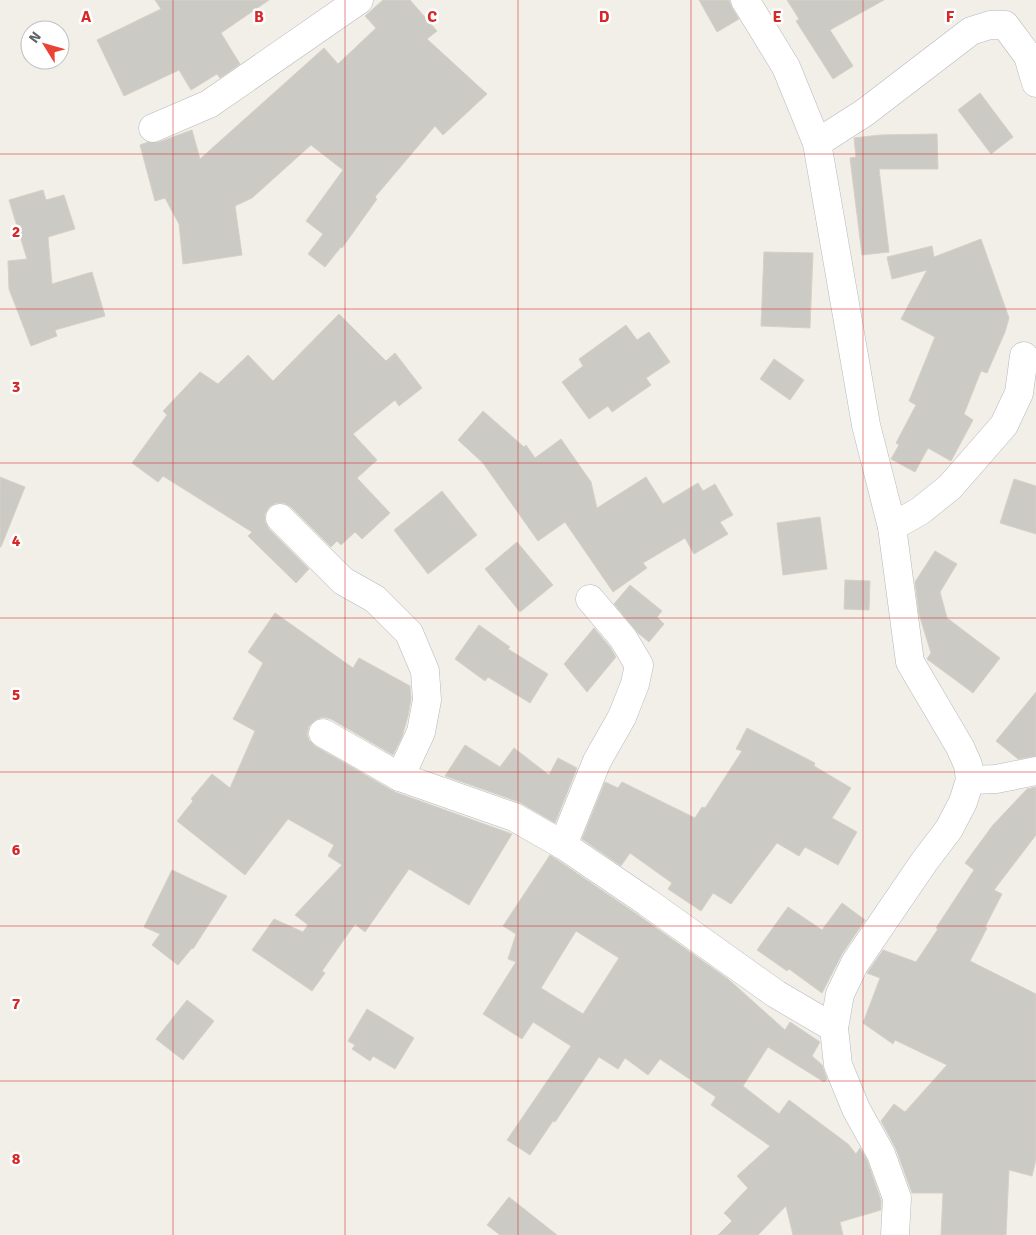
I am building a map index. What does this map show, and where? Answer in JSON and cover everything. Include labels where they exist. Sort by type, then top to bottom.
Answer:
[{"type":"street","points":[[153,128],[210,104],[359,0]]},
{"type":"street","points":[[745,0],[786,67],[817,143],[866,425],[892,527],[910,662],[960,747],[968,765],[970,780],[963,802],[949,829],[924,862],[855,963],[840,994],[834,1028],[838,1065],[856,1109],[881,1154],[897,1198],[895,1235]]},
{"type":"street","points":[[817,143],[864,112],[971,31],[990,25],[1004,25],[1032,52],[1036,83]]},
{"type":"street","points":[[892,527],[920,511],[950,487],[1004,425],[1019,393],[1024,356]]},
{"type":"street","points":[[280,518],[343,581],[375,598],[409,633],[425,671],[427,700],[421,732],[400,777]]},
{"type":"street","points":[[563,845],[597,761],[622,717],[635,684],[639,665],[623,638],[590,599]]},
{"type":"street","points":[[323,733],[400,777],[514,817],[563,845],[693,933],[776,994],[834,1028]]},
{"type":"street","points":[[970,780],[996,779],[1036,770]]},
{"type":"building","points":[[155,0],[269,0],[221,33],[240,64],[220,78],[217,74],[191,90],[179,70],[124,96],[97,40],[161,9]]},
{"type":"building","points":[[383,0],[410,0],[437,31],[427,39],[487,94],[443,135],[435,126],[375,197],[377,199],[342,248],[325,267],[308,254],[323,234],[306,221],[343,170],[311,145],[252,198],[235,206],[242,255],[183,264],[179,224],[165,198],[155,201],[140,145],[148,142],[159,142],[192,130],[200,159],[324,48],[338,64],[376,28],[365,16]]},
{"type":"building","points":[[699,0],[729,0],[739,19],[717,32]]},
{"type":"building","points":[[787,0],[884,0],[830,30],[853,66],[833,79],[796,21],[799,19]]},
{"type":"building","points":[[980,93],[1013,137],[991,154],[958,110]]},
{"type":"building","points":[[937,134],[938,169],[879,169],[889,252],[862,255],[850,158],[856,157],[854,138],[880,135]]},
{"type":"building","points":[[43,190],[46,200],[64,195],[75,229],[48,237],[52,284],[92,272],[105,316],[55,330],[57,336],[31,346],[9,289],[8,261],[27,259],[9,200]]},
{"type":"building","points":[[981,239],[1009,318],[987,373],[981,371],[964,414],[973,420],[951,461],[928,448],[915,472],[891,459],[899,445],[896,443],[916,405],[909,401],[935,337],[901,319],[927,270],[892,279],[887,257],[932,246],[934,257]]},
{"type":"building","points":[[764,252],[813,253],[810,328],[761,326]]},
{"type":"building","points":[[339,314],[386,361],[395,353],[422,388],[399,406],[395,400],[353,434],[377,460],[357,478],[390,513],[362,539],[355,532],[341,545],[337,541],[331,547],[291,507],[284,503],[276,503],[269,507],[265,514],[265,522],[269,529],[309,569],[296,583],[248,536],[252,532],[163,476],[158,482],[132,463],[167,415],[163,411],[200,372],[218,384],[248,355],[273,381]]},
{"type":"building","points":[[626,325],[637,340],[649,332],[670,362],[646,378],[651,385],[612,412],[608,406],[589,419],[562,382],[583,366],[579,359]]},
{"type":"building","points":[[774,359],[804,380],[790,400],[760,379]]},
{"type":"building","points":[[483,411],[524,447],[526,445],[535,458],[561,439],[591,482],[597,508],[646,477],[663,504],[698,483],[703,491],[715,484],[733,515],[720,522],[728,534],[694,554],[685,538],[643,563],[647,568],[613,592],[565,522],[538,541],[483,463],[458,440]]},
{"type":"building","points":[[0,477],[25,487],[1,547],[0,547]]},
{"type":"building","points":[[1014,479],[1036,486],[1036,534],[1000,523]]},
{"type":"building","points":[[442,491],[477,535],[428,574],[394,530]]},
{"type":"building","points":[[820,517],[827,569],[783,575],[777,523]]},
{"type":"building","points":[[517,542],[553,585],[520,612],[485,569]]},
{"type":"building","points":[[935,551],[957,564],[940,592],[947,618],[1000,658],[973,693],[927,659],[931,653],[919,614],[915,582]]},
{"type":"building","points":[[845,580],[870,581],[869,610],[844,609]]},
{"type":"building","points":[[630,585],[662,611],[657,617],[664,624],[649,642],[638,633],[614,604]]},
{"type":"building","points":[[275,613],[353,668],[359,658],[410,686],[411,699],[408,716],[402,737],[393,755],[331,719],[323,717],[315,720],[309,726],[307,734],[309,740],[315,746],[395,792],[512,834],[469,905],[409,869],[365,932],[355,924],[322,971],[325,973],[312,991],[252,950],[274,919],[303,932],[308,925],[295,915],[342,865],[328,856],[334,845],[288,819],[245,875],[177,821],[193,801],[191,799],[212,774],[230,788],[255,731],[233,719],[263,663],[248,652]]},
{"type":"building","points":[[479,625],[510,647],[508,649],[548,674],[530,703],[488,677],[485,681],[455,659]]},
{"type":"building","points":[[594,628],[616,657],[587,692],[564,664]]},
{"type":"building","points":[[1036,692],[1036,756],[1018,759],[996,741]]},
{"type":"building","points":[[747,728],[815,763],[814,766],[851,788],[832,818],[857,832],[838,865],[805,847],[799,856],[777,843],[731,904],[713,893],[701,911],[668,889],[672,883],[630,853],[621,866],[582,839],[605,782],[618,788],[622,782],[695,818],[702,807],[705,808],[742,751],[736,749]]},
{"type":"building","points":[[465,745],[500,767],[514,748],[549,775],[558,758],[577,768],[555,823],[519,802],[445,776]]},
{"type":"building","points":[[1036,787],[1036,835],[994,890],[1002,894],[970,961],[1036,994],[1036,1160],[1032,1176],[1009,1170],[1006,1235],[941,1235],[943,1193],[912,1193],[896,1149],[881,1121],[894,1104],[905,1112],[947,1065],[895,1040],[893,1044],[863,1023],[880,978],[867,973],[883,950],[916,962],[974,870],[965,863],[993,825],[1027,789]]},
{"type":"building","points":[[550,855],[728,979],[785,1030],[790,1022],[820,1042],[812,1056],[822,1065],[827,1079],[824,1082],[768,1047],[743,1086],[779,1114],[789,1100],[848,1144],[856,1154],[860,1148],[867,1160],[881,1200],[881,1210],[840,1222],[843,1235],[793,1235],[786,1206],[758,1235],[718,1235],[732,1221],[724,1213],[748,1188],[737,1176],[770,1146],[711,1105],[716,1097],[660,1059],[648,1075],[625,1058],[618,1069],[599,1057],[530,1155],[507,1140],[571,1046],[533,1022],[522,1039],[483,1014],[516,962],[508,959],[516,934],[503,926]],"holes":[[[576,931],[619,958],[583,1014],[541,988]]]},
{"type":"building","points":[[172,870],[227,896],[193,949],[178,965],[152,945],[160,934],[144,927]]},
{"type":"building","points":[[842,903],[865,920],[842,954],[822,993],[789,969],[787,971],[757,950],[788,907],[822,930]]},
{"type":"building","points":[[187,1000],[214,1021],[183,1060],[156,1039]]},
{"type":"building","points":[[367,1009],[414,1038],[395,1069],[373,1056],[370,1061],[352,1049],[355,1045],[348,1041]]},
{"type":"building","points":[[509,1197],[557,1235],[500,1235],[487,1225]]}]
